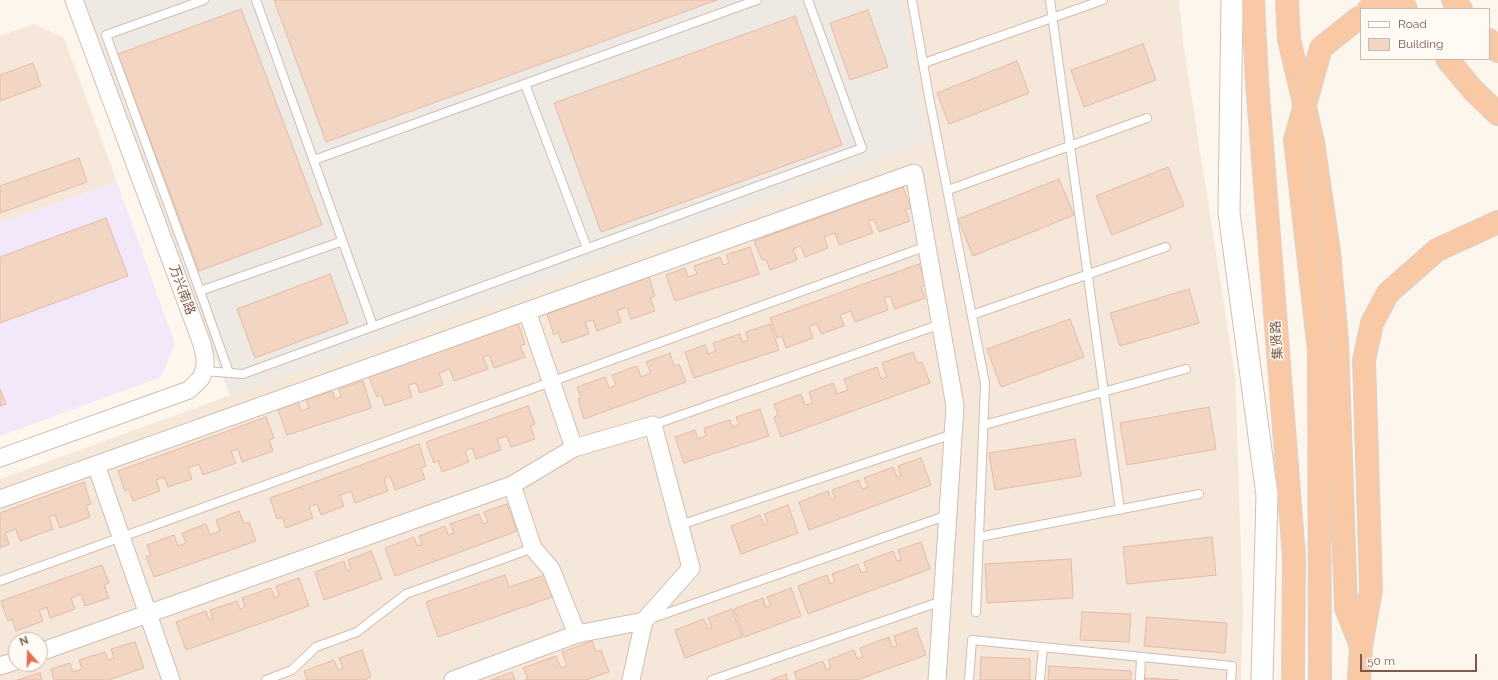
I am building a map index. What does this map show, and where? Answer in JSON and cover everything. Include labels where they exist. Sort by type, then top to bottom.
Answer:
[{"type":"highway","name":"集贤路","points":[[1253,0],[1257,82],[1294,557],[1293,680]]},
{"type":"highway","points":[[1287,0],[1289,39],[1313,142],[1329,252],[1320,680]]},
{"type":"highway","points":[[1370,8],[1380,0]]},
{"type":"highway","points":[[1399,0],[1405,8]]},
{"type":"highway","points":[[1453,0],[1460,8]]},
{"type":"highway","points":[[1360,17],[1321,48],[1295,140],[1328,346],[1346,608],[1361,646]]},
{"type":"highway","points":[[1490,41],[1498,51]]},
{"type":"highway","points":[[1448,60],[1472,90],[1498,114]]},
{"type":"highway","points":[[1359,680],[1361,646],[1371,590],[1364,360],[1372,323],[1388,293],[1436,250],[1498,222]]},
{"type":"street","name":"万兴南路","points":[[74,0],[202,344],[205,358],[204,371]]},
{"type":"street","points":[[1232,0],[1229,213],[1267,495],[1262,680]]},
{"type":"street","points":[[0,499],[914,173],[955,406],[937,680]]},
{"type":"street","points":[[527,311],[574,448]]},
{"type":"street","points":[[0,458],[189,390],[202,378],[204,371]]},
{"type":"street","points":[[48,649],[512,485],[574,448],[653,425],[691,568],[644,621],[631,680]]},
{"type":"street","points":[[96,465],[171,680]]},
{"type":"street","points":[[512,485],[533,548],[551,569],[577,634]]},
{"type":"street","points":[[453,680],[577,634],[644,621]]},
{"type":"lane","points":[[204,0],[106,35],[229,373]]},
{"type":"lane","points":[[256,0],[373,326]]},
{"type":"lane","points":[[314,160],[757,0]]},
{"type":"lane","points":[[204,371],[243,374],[862,148],[808,0]]},
{"type":"lane","points":[[912,0],[986,383],[976,612]]},
{"type":"lane","points":[[1050,0],[1120,510]]},
{"type":"lane","points":[[924,63],[1103,0]]},
{"type":"lane","points":[[525,84],[587,248]]},
{"type":"lane","points":[[948,190],[1146,118]]},
{"type":"lane","points":[[200,291],[342,241]]},
{"type":"lane","points":[[0,581],[927,246]]},
{"type":"lane","points":[[972,315],[1166,247]]},
{"type":"lane","points":[[653,425],[941,324]]},
{"type":"lane","points":[[984,425],[1186,369]]},
{"type":"lane","points":[[680,525],[953,434]]},
{"type":"lane","points":[[979,537],[1199,494]]},
{"type":"lane","points":[[644,621],[948,515]]},
{"type":"lane","points":[[266,680],[292,670],[316,647],[357,632],[406,594],[533,548]]},
{"type":"lane","points":[[712,680],[942,601]]},
{"type":"lane","points":[[969,680],[972,640],[1232,666],[1231,680]]},
{"type":"lane","points":[[1040,680],[1042,647]]},
{"type":"lane","points":[[1140,680],[1141,657]]},
{"type":"shaded area","points":[[83,0],[902,0],[928,142],[230,396]]},
{"type":"shaded area","points":[[902,0],[1179,0],[1183,42],[1235,375],[1243,611],[1241,680],[0,680],[0,479],[928,142]]},
{"type":"shaded area","points":[[34,24],[64,38],[117,182],[0,223],[0,36]]},
{"type":"shaded area","points":[[117,182],[175,344],[161,377],[0,436],[0,223]]},
{"type":"building","points":[[274,0],[717,0],[326,142]]},
{"type":"building","points":[[241,9],[322,225],[199,271],[118,54]]},
{"type":"building","points":[[868,10],[888,67],[850,80],[830,23]]},
{"type":"building","points":[[795,16],[842,145],[601,232],[554,103]]},
{"type":"building","points":[[1143,44],[1156,80],[1084,107],[1071,70]]},
{"type":"building","points":[[1017,61],[1029,93],[949,124],[937,93]]},
{"type":"building","points":[[33,63],[41,86],[0,101],[0,75]]},
{"type":"building","points":[[79,158],[87,182],[0,213],[0,186]]},
{"type":"building","points":[[1168,167],[1184,206],[1112,235],[1096,196]]},
{"type":"building","points":[[1059,179],[1074,215],[973,256],[958,219]]},
{"type":"building","points":[[903,187],[911,208],[905,210],[910,221],[879,232],[874,219],[868,221],[873,233],[839,245],[835,233],[824,237],[828,248],[805,257],[801,246],[793,249],[797,260],[770,270],[766,259],[762,260],[754,241]]},
{"type":"building","points":[[106,218],[128,276],[0,323],[0,257]]},
{"type":"building","points":[[750,247],[759,274],[675,301],[666,275],[685,268],[688,277],[697,274],[694,266],[720,257],[723,265],[729,263],[726,255]]},
{"type":"building","points":[[919,264],[926,285],[921,287],[925,298],[895,309],[890,296],[884,298],[888,310],[855,322],[851,311],[840,315],[844,326],[821,334],[817,324],[809,327],[813,338],[786,348],[782,336],[777,338],[770,318]]},
{"type":"building","points":[[330,274],[348,323],[255,358],[237,309]]},
{"type":"building","points":[[649,277],[655,296],[650,298],[655,311],[631,319],[627,307],[617,311],[621,322],[597,331],[593,320],[585,322],[589,334],[562,343],[558,332],[554,335],[547,314]]},
{"type":"building","points":[[1189,289],[1199,323],[1120,346],[1110,313]]},
{"type":"building","points":[[1070,319],[1084,357],[1001,387],[987,349]]},
{"type":"building","points":[[518,323],[525,344],[520,346],[525,357],[494,368],[489,355],[483,357],[488,369],[454,381],[450,369],[439,373],[443,385],[420,393],[416,383],[408,385],[412,397],[385,406],[381,395],[377,397],[369,377]]},
{"type":"building","points":[[770,324],[779,350],[694,378],[685,352],[705,345],[708,354],[716,351],[713,343],[740,334],[742,342],[748,340],[746,332]]},
{"type":"building","points":[[913,352],[917,363],[922,362],[930,383],[781,437],[774,417],[778,415],[774,404],[801,394],[805,405],[813,403],[809,392],[833,383],[837,394],[848,390],[844,379],[877,367],[881,379],[887,377],[882,363]]},
{"type":"building","points":[[670,353],[674,366],[679,364],[686,382],[584,419],[578,399],[581,398],[577,387],[605,377],[609,388],[616,385],[612,375],[637,366],[641,377],[651,373],[646,362]]},
{"type":"building","points":[[363,381],[371,408],[287,435],[278,409],[298,402],[301,411],[309,408],[306,400],[332,391],[335,399],[341,397],[339,389]]},
{"type":"building","points":[[0,389],[6,404],[0,406]]},
{"type":"building","points":[[528,406],[535,424],[530,426],[535,439],[511,447],[507,436],[497,439],[501,450],[476,459],[472,448],[465,451],[469,462],[442,472],[438,460],[434,463],[426,442]]},
{"type":"building","points":[[1209,407],[1216,449],[1127,465],[1120,423]]},
{"type":"building","points":[[760,409],[769,436],[684,463],[675,437],[695,430],[698,439],[706,436],[704,428],[730,420],[732,427],[739,425],[736,417]]},
{"type":"building","points":[[266,417],[274,438],[269,440],[273,451],[242,462],[238,449],[231,451],[236,463],[203,475],[199,464],[188,468],[192,479],[168,487],[164,477],[156,480],[160,491],[133,501],[129,489],[125,491],[118,471]]},
{"type":"building","points":[[1075,439],[1081,476],[995,490],[989,453]]},
{"type":"building","points":[[419,444],[426,466],[421,468],[425,479],[395,490],[390,476],[384,479],[388,491],[355,503],[351,491],[340,495],[344,506],[321,515],[317,504],[309,507],[313,518],[286,528],[282,517],[277,519],[270,498]]},
{"type":"building","points":[[921,458],[931,485],[809,530],[799,502],[828,491],[831,500],[835,498],[832,490],[859,480],[862,489],[868,487],[864,478],[893,467],[897,477],[901,476],[898,466]]},
{"type":"building","points":[[84,482],[91,504],[86,505],[90,517],[60,528],[55,515],[49,517],[53,529],[20,541],[16,529],[5,533],[9,544],[0,548],[0,513]]},
{"type":"building","points":[[507,504],[517,531],[395,576],[385,548],[414,537],[417,546],[422,545],[419,536],[445,526],[448,535],[454,533],[450,524],[479,514],[483,524],[488,522],[484,512]]},
{"type":"building","points":[[788,505],[798,533],[741,554],[731,526],[760,515],[764,525],[768,523],[764,514]]},
{"type":"building","points":[[239,511],[244,524],[249,522],[256,541],[154,577],[146,556],[151,556],[147,545],[174,535],[178,546],[186,543],[182,533],[206,524],[210,535],[220,531],[216,520]]},
{"type":"building","points":[[1212,537],[1216,575],[1127,584],[1123,547]]},
{"type":"building","points":[[921,542],[930,569],[808,614],[798,586],[827,575],[830,584],[835,582],[832,574],[858,564],[861,573],[867,571],[864,562],[893,551],[897,561],[901,560],[898,550]]},
{"type":"building","points":[[371,551],[382,579],[324,600],[315,572],[344,561],[347,571],[351,569],[348,560]]},
{"type":"building","points":[[1071,559],[1073,598],[987,603],[985,564]]},
{"type":"building","points":[[102,565],[109,583],[104,585],[109,598],[85,606],[81,594],[71,598],[75,609],[50,618],[47,607],[39,610],[43,621],[16,631],[12,619],[8,621],[1,601]]},
{"type":"building","points":[[505,575],[509,587],[545,575],[552,597],[438,637],[426,602]]},
{"type":"building","points":[[299,578],[309,606],[186,650],[176,622],[206,611],[209,620],[213,619],[210,610],[237,601],[240,609],[245,607],[242,598],[271,588],[275,598],[279,596],[276,586]]},
{"type":"building","points":[[791,588],[801,616],[744,637],[734,609],[763,598],[766,608],[771,606],[767,597]]},
{"type":"building","points":[[732,609],[742,637],[685,658],[675,630],[704,619],[708,629],[712,628],[708,618]]},
{"type":"building","points":[[1082,612],[1131,614],[1129,642],[1080,640]]},
{"type":"building","points":[[1147,617],[1227,623],[1225,653],[1144,646]]},
{"type":"building","points":[[916,628],[926,655],[857,680],[797,680],[794,672],[823,661],[826,670],[831,668],[828,660],[854,650],[857,659],[863,657],[860,648],[889,637],[892,647],[897,646],[894,636]]},
{"type":"building","points":[[592,641],[596,652],[601,650],[609,672],[586,680],[525,680],[528,679],[523,668],[556,656],[561,668],[567,666],[562,652]]},
{"type":"building","points":[[135,642],[144,668],[108,680],[54,680],[51,669],[70,663],[73,672],[82,669],[79,660],[105,652],[108,660],[114,658],[111,649]]},
{"type":"building","points":[[362,650],[371,677],[364,680],[307,680],[304,671],[334,660],[338,670],[343,668],[339,658]]},
{"type":"building","points":[[981,657],[1030,659],[1030,680],[980,680]]},
{"type":"building","points":[[1049,666],[1131,671],[1131,680],[1048,680]]},
{"type":"building","points":[[512,672],[515,680],[491,680]]},
{"type":"building","points":[[40,673],[42,680],[17,680]]},
{"type":"building","points":[[786,674],[788,680],[771,680]]},
{"type":"building","points":[[1145,678],[1179,680],[1145,680]]}]
